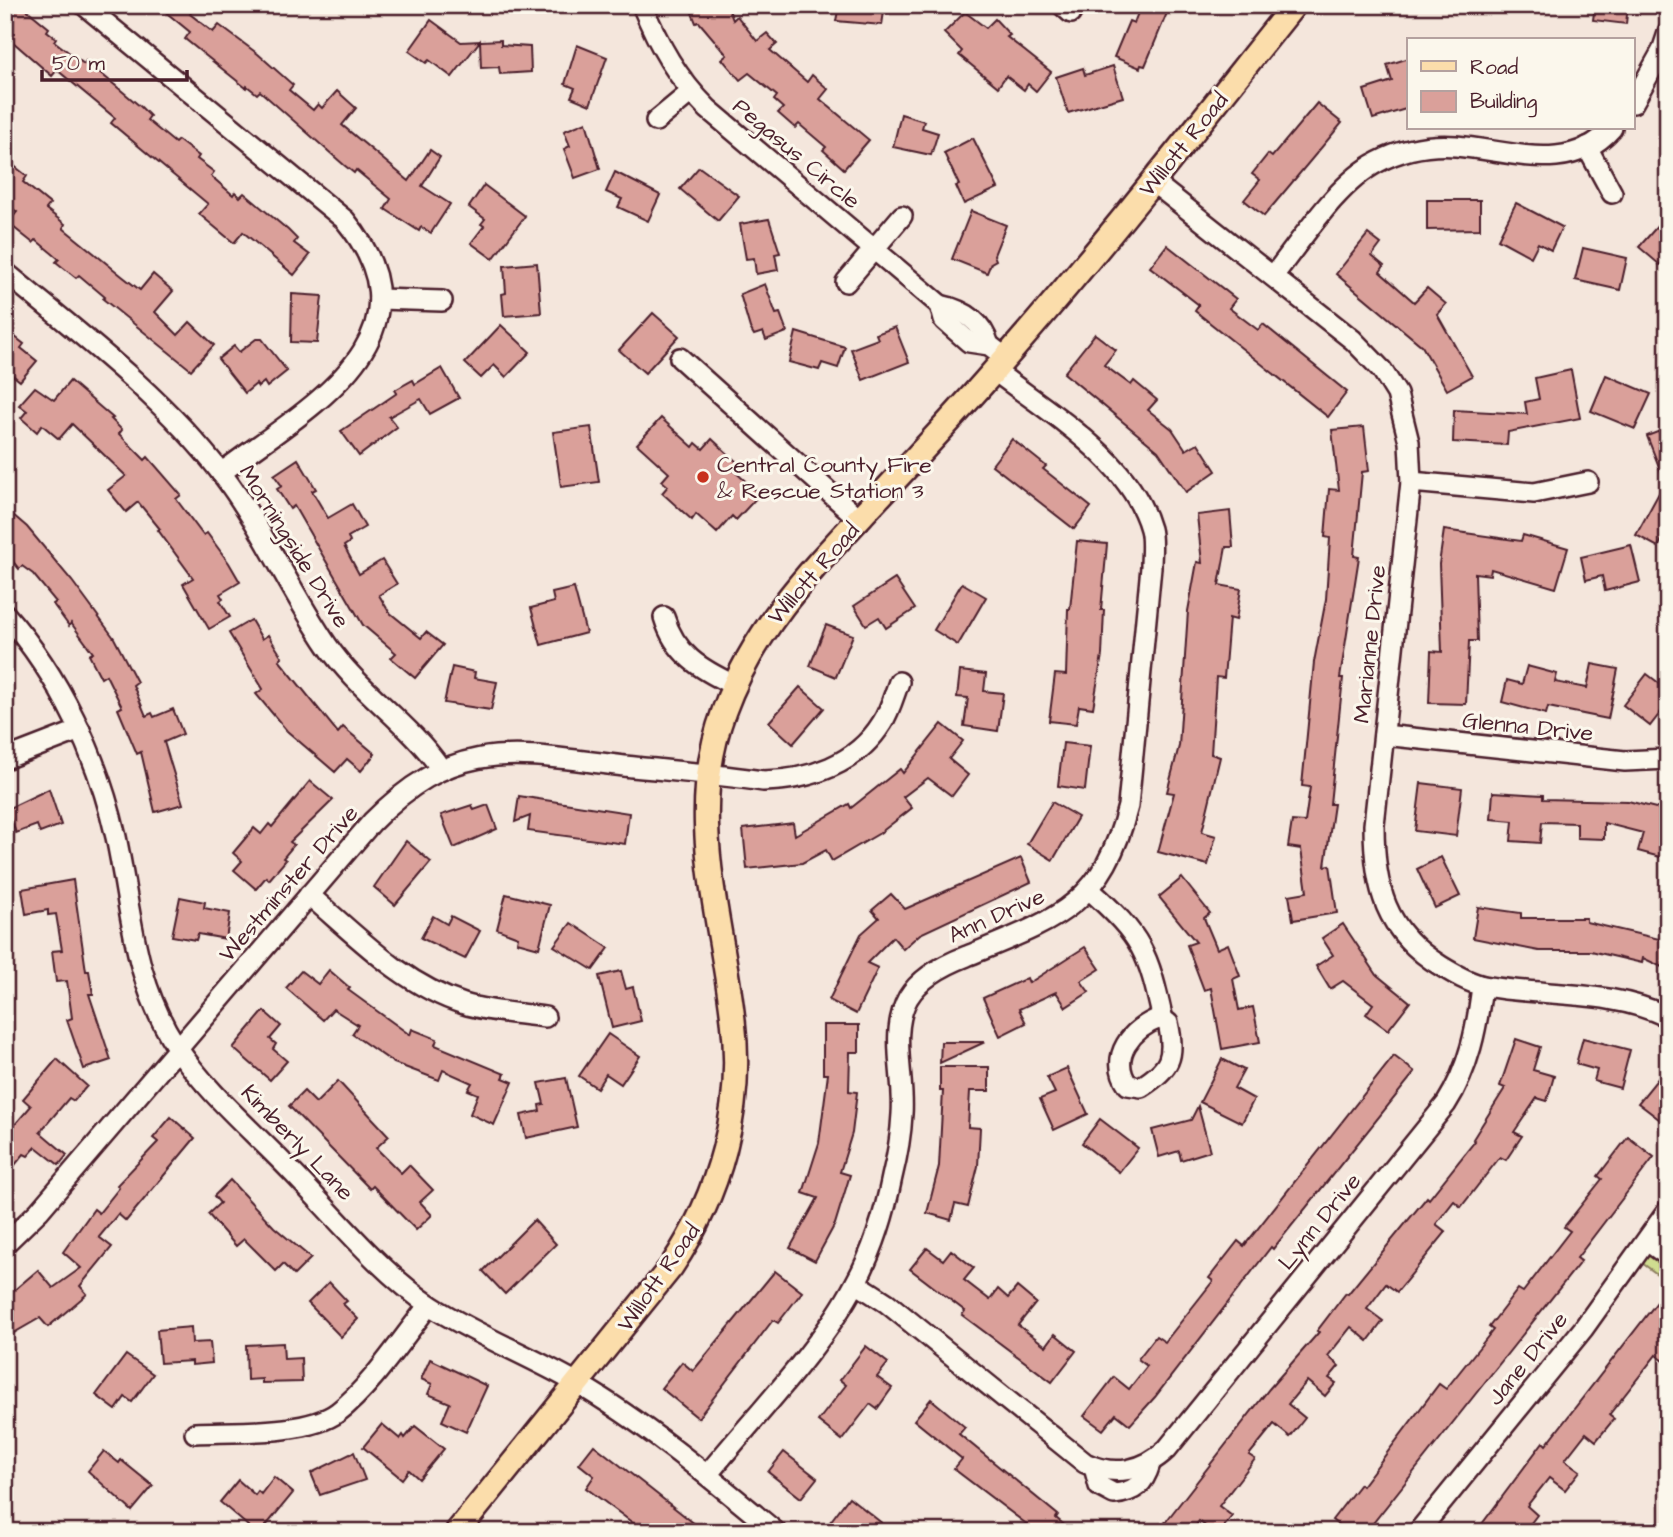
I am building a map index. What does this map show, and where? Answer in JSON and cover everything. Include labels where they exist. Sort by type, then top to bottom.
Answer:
[{"type":"main road","name":"Willott Road","points":[[457,1532],[649,1296],[691,1238],[716,1182],[734,1104],[736,1047],[708,862],[704,807],[707,773],[720,721],[734,685],[763,630],[786,598],[859,519],[996,358],[1153,182],[1294,5]]},
{"type":"street","points":[[84,5],[345,220],[368,256],[379,299],[375,331],[354,368],[221,473]]},
{"type":"street","name":"Pegasus Circle","points":[[642,5],[666,58],[691,92],[732,132],[940,306],[944,320],[969,342],[996,358]]},
{"type":"street","points":[[1634,101],[1658,60],[1668,33]]},
{"type":"street","points":[[656,121],[691,92]]},
{"type":"street","points":[[1273,276],[1344,188],[1363,171],[1402,152],[1428,146],[1456,146],[1534,157],[1572,154],[1587,147],[1609,130]]},
{"type":"street","points":[[1587,147],[1612,193]]},
{"type":"street","name":"Marianne Drive","points":[[1153,182],[1353,340],[1382,370],[1397,394],[1404,415],[1411,482],[1374,825],[1374,865],[1378,888],[1393,920],[1411,944],[1457,976],[1482,986],[1623,1001],[1668,1017]]},
{"type":"street","points":[[846,282],[902,216]]},
{"type":"street","name":"Morningside Drive","points":[[5,272],[148,393],[221,473],[275,555],[327,646],[369,693],[423,743],[441,769]]},
{"type":"street","points":[[379,299],[442,301]]},
{"type":"street","points":[[680,358],[859,519]]},
{"type":"street","name":"Ann Drive","points":[[707,1475],[805,1355],[856,1283],[873,1245],[892,1178],[902,1113],[900,1024],[908,998],[925,980],[949,963],[1038,927],[1067,909],[1090,890],[1105,869],[1120,838],[1128,806],[1151,567],[1150,531],[1130,485],[1108,460],[996,358]]},
{"type":"street","points":[[1411,482],[1534,493],[1588,482]]},
{"type":"street","name":"Kimberly Lane","points":[[5,614],[33,651],[80,730],[98,776],[115,835],[144,982],[178,1049],[202,1079],[407,1288],[429,1305],[577,1383],[626,1415],[707,1475],[776,1532]]},
{"type":"street","points":[[664,617],[670,637],[681,652],[708,673],[734,685]]},
{"type":"street","name":"Westminster Drive","points":[[5,1244],[39,1211],[398,795],[441,769],[472,759],[521,753],[763,781],[792,780],[836,765],[860,748],[882,723],[899,682]]},
{"type":"street","points":[[5,759],[80,730]]},
{"type":"street","name":"Glenna Drive","points":[[1384,735],[1625,761],[1668,759]]},
{"type":"street","points":[[1090,890],[1127,924],[1151,963],[1163,1020]]},
{"type":"street","points":[[309,895],[382,957],[432,991],[466,1005],[545,1017]]},
{"type":"street","name":"Lynn Drive","points":[[856,1283],[887,1303],[1094,1467],[1117,1470],[1150,1464],[1176,1439],[1446,1104],[1458,1084],[1469,1054],[1478,1019],[1482,986]]},
{"type":"street","name":"Jane Drive","points":[[1418,1532],[1583,1329],[1668,1210]]},
{"type":"street","points":[[1647,1241],[1668,1256]]},
{"type":"street","points":[[195,1433],[289,1427],[319,1421],[337,1413],[356,1395],[429,1305]]},
{"type":"green space","points":[[1668,1226],[1668,1282],[1635,1258]]},
{"type":"building","points":[[5,5],[21,5],[49,28],[47,31],[56,38],[54,41],[84,64],[86,61],[141,107],[150,116],[147,120],[175,143],[178,140],[199,156],[197,159],[214,172],[211,176],[233,195],[235,192],[240,197],[244,193],[288,230],[297,239],[294,243],[310,255],[294,275],[243,232],[234,243],[199,214],[208,204],[111,123],[115,118],[57,70],[52,76],[5,35]]},
{"type":"building","points":[[157,5],[197,5],[190,14],[213,32],[219,25],[258,54],[293,85],[289,90],[313,110],[318,104],[322,108],[337,91],[356,108],[342,125],[409,181],[430,150],[440,157],[422,186],[450,204],[431,233],[421,227],[419,231],[385,209],[391,199],[356,170],[354,173],[344,165],[260,91],[257,94],[247,86],[246,88],[185,39],[190,32]]},
{"type":"building","points":[[689,5],[727,5],[733,20],[737,16],[757,41],[767,33],[777,44],[770,50],[807,82],[812,75],[828,89],[820,99],[869,140],[844,169],[823,150],[826,147],[799,124],[795,128],[778,113],[783,108],[774,100],[777,96],[749,73],[740,80],[722,59],[727,55],[699,22],[696,23]]},
{"type":"building","points":[[839,5],[885,5],[882,25],[836,21]]},
{"type":"building","points":[[1141,5],[1167,13],[1145,66],[1141,65],[1140,68],[1114,57],[1129,21],[1134,23]]},
{"type":"building","points":[[1595,5],[1628,5],[1626,24],[1593,20]]},
{"type":"building","points":[[965,12],[986,28],[995,19],[1010,35],[1007,37],[1051,72],[1036,91],[1028,84],[1024,90],[1006,76],[998,87],[959,55],[962,51],[944,33]]},
{"type":"building","points":[[431,20],[461,42],[480,41],[452,77],[429,60],[426,63],[409,51]]},
{"type":"building","points":[[501,40],[501,45],[530,47],[531,72],[500,74],[499,67],[481,68],[480,41]]},
{"type":"building","points":[[577,45],[607,57],[590,105],[571,97],[575,88],[565,84]]},
{"type":"building","points":[[1407,59],[1407,109],[1373,119],[1364,90],[1392,81],[1387,65]]},
{"type":"building","points":[[1113,66],[1123,97],[1068,113],[1056,77],[1083,68],[1085,75]]},
{"type":"building","points":[[1317,103],[1342,123],[1264,216],[1244,200],[1260,180],[1252,174],[1268,154],[1272,157]]},
{"type":"building","points":[[901,114],[924,121],[922,128],[938,133],[931,155],[893,147]]},
{"type":"building","points":[[586,122],[600,169],[575,178],[564,149],[570,146],[564,131]]},
{"type":"building","points":[[973,138],[998,188],[964,204],[956,186],[959,185],[944,153]]},
{"type":"building","points":[[13,165],[27,176],[23,182],[50,204],[46,209],[65,224],[63,228],[122,276],[140,290],[153,274],[173,291],[155,312],[178,335],[190,322],[214,345],[191,370],[103,299],[105,297],[79,275],[76,278],[56,262],[59,259],[36,240],[33,243],[8,223],[17,212],[5,203],[5,174]]},
{"type":"building","points":[[699,167],[739,196],[718,221],[680,189]]},
{"type":"building","points":[[615,172],[660,195],[648,221],[618,207],[622,199],[606,192]]},
{"type":"building","points":[[484,185],[525,216],[493,259],[471,243],[484,226],[481,224],[485,219],[469,207]]},
{"type":"building","points":[[1427,200],[1480,200],[1480,229],[1427,230]]},
{"type":"building","points":[[1516,203],[1562,227],[1551,250],[1538,243],[1531,257],[1498,239]]},
{"type":"building","points":[[971,211],[1006,225],[994,255],[996,260],[991,263],[987,273],[952,259]]},
{"type":"building","points":[[1668,214],[1668,257],[1660,265],[1639,247]]},
{"type":"building","points":[[769,219],[780,253],[775,254],[778,270],[756,274],[754,258],[746,259],[740,224]]},
{"type":"building","points":[[1368,234],[1381,244],[1372,256],[1384,266],[1380,272],[1414,302],[1427,288],[1446,304],[1437,314],[1472,376],[1447,390],[1422,346],[1336,274]]},
{"type":"building","points":[[1167,245],[1236,299],[1229,308],[1258,330],[1263,324],[1347,392],[1328,417],[1195,311],[1199,305],[1150,267]]},
{"type":"building","points":[[1583,248],[1627,258],[1620,290],[1575,280]]},
{"type":"building","points":[[537,263],[541,313],[504,316],[504,266]]},
{"type":"building","points":[[765,284],[776,314],[780,313],[787,332],[766,340],[763,332],[754,335],[750,328],[740,294]]},
{"type":"building","points":[[292,294],[322,296],[317,343],[291,342]]},
{"type":"building","points":[[653,313],[679,336],[645,373],[619,350]]},
{"type":"building","points":[[501,325],[530,352],[506,377],[494,365],[481,378],[465,363]]},
{"type":"building","points":[[895,327],[909,362],[863,380],[851,349],[878,339],[876,334]]},
{"type":"building","points":[[5,329],[24,344],[21,348],[37,361],[20,381],[5,369]]},
{"type":"building","points":[[796,332],[845,347],[838,368],[822,363],[819,370],[789,362]]},
{"type":"building","points":[[1095,334],[1116,350],[1104,365],[1131,385],[1134,381],[1157,400],[1148,410],[1172,429],[1186,450],[1198,443],[1216,471],[1186,492],[1158,451],[1064,373]]},
{"type":"building","points":[[256,339],[262,339],[287,371],[267,387],[264,382],[258,387],[256,384],[245,393],[218,359],[234,346],[239,352]]},
{"type":"building","points":[[442,368],[459,398],[430,414],[421,399],[389,417],[397,427],[359,456],[341,431],[397,393],[395,390],[413,380],[415,384]]},
{"type":"building","points":[[1571,370],[1580,418],[1508,432],[1507,445],[1453,442],[1454,410],[1527,414],[1525,402],[1539,399],[1535,378]]},
{"type":"building","points":[[1606,375],[1651,394],[1635,429],[1591,411]]},
{"type":"building","points":[[70,381],[113,418],[111,419],[122,430],[119,434],[145,460],[148,457],[181,495],[176,499],[203,535],[207,533],[229,563],[240,582],[220,594],[223,599],[220,601],[230,617],[209,629],[183,584],[193,578],[158,530],[160,529],[138,502],[126,512],[108,490],[126,476],[72,424],[59,439],[42,425],[37,432],[21,418],[27,411],[19,405],[35,387],[54,400]]},
{"type":"building","name":"Central County Fire & Rescue Station 3","points":[[661,418],[693,447],[696,443],[703,449],[712,439],[739,464],[733,470],[760,494],[736,520],[732,516],[717,533],[696,514],[692,520],[662,493],[668,486],[662,481],[669,473],[637,444]]},
{"type":"building","points":[[591,427],[599,482],[561,487],[553,432]]},
{"type":"building","points":[[1364,427],[1369,471],[1362,472],[1354,556],[1359,557],[1340,678],[1343,678],[1330,804],[1334,804],[1325,866],[1330,865],[1337,913],[1293,920],[1289,895],[1307,892],[1301,849],[1288,847],[1292,821],[1305,822],[1310,787],[1302,786],[1314,662],[1326,599],[1330,538],[1325,537],[1329,489],[1339,490],[1332,430]]},
{"type":"building","points":[[1668,428],[1668,529],[1658,547],[1636,535],[1665,482],[1647,436]]},
{"type":"building","points":[[1012,439],[1046,466],[1043,469],[1091,507],[1074,529],[992,465]]},
{"type":"building","points":[[298,459],[316,489],[312,491],[328,518],[352,504],[365,527],[348,537],[350,542],[344,546],[359,574],[382,560],[397,584],[379,595],[389,612],[421,638],[426,632],[443,645],[415,678],[391,658],[396,653],[363,625],[294,506],[290,509],[277,489],[282,486],[274,475]]},
{"type":"building","points":[[5,508],[27,527],[72,581],[114,638],[137,682],[133,685],[146,716],[152,713],[154,717],[173,709],[183,734],[164,742],[183,804],[155,812],[141,752],[137,754],[118,709],[122,707],[106,675],[101,678],[89,655],[93,653],[53,604],[56,602],[33,574],[22,566],[19,569],[5,552]]},
{"type":"building","points":[[1230,511],[1233,547],[1226,547],[1219,585],[1241,589],[1236,620],[1229,618],[1224,678],[1216,677],[1211,754],[1220,757],[1202,832],[1216,836],[1208,865],[1158,852],[1174,793],[1167,792],[1179,746],[1188,611],[1197,562],[1202,563],[1197,515]]},
{"type":"building","points":[[1444,530],[1521,541],[1523,535],[1568,548],[1556,588],[1491,569],[1490,575],[1475,573],[1477,641],[1469,641],[1466,704],[1429,703],[1431,651],[1442,652],[1439,564]]},
{"type":"building","points":[[1077,541],[1107,544],[1101,610],[1104,610],[1102,655],[1093,708],[1079,706],[1076,724],[1049,721],[1055,674],[1066,675],[1068,609]]},
{"type":"building","points":[[1631,545],[1640,582],[1605,591],[1602,576],[1586,580],[1581,557]]},
{"type":"building","points":[[895,579],[915,609],[886,628],[879,617],[866,625],[854,606]]},
{"type":"building","points":[[962,583],[986,597],[958,645],[934,630]]},
{"type":"building","points":[[574,588],[586,633],[541,645],[531,608],[554,602],[552,593]]},
{"type":"building","points":[[251,620],[262,639],[268,635],[282,657],[279,660],[338,733],[343,727],[375,754],[361,771],[347,759],[335,772],[287,731],[256,694],[263,689],[229,633]]},
{"type":"building","points":[[826,625],[853,635],[836,677],[810,666]]},
{"type":"building","points":[[1592,664],[1618,669],[1608,719],[1548,707],[1546,714],[1502,702],[1507,680],[1522,684],[1527,666],[1557,674],[1555,682],[1587,688]]},
{"type":"building","points":[[452,667],[475,672],[474,678],[497,682],[491,710],[444,703]]},
{"type":"building","points":[[960,671],[986,674],[984,691],[1003,693],[998,731],[964,726],[968,698],[957,697]]},
{"type":"building","points":[[1647,674],[1668,690],[1668,703],[1650,726],[1623,705]]},
{"type":"building","points":[[800,687],[824,708],[793,744],[769,722]]},
{"type":"building","points":[[942,724],[963,741],[949,759],[968,775],[952,796],[928,778],[903,797],[912,808],[880,833],[832,861],[826,850],[802,863],[747,869],[743,829],[793,823],[795,835],[849,804],[851,808],[900,769],[903,773]]},
{"type":"building","points":[[1063,743],[1090,746],[1085,790],[1058,786]]},
{"type":"building","points":[[310,781],[333,800],[290,842],[294,845],[283,858],[286,860],[269,880],[266,877],[256,889],[234,870],[242,861],[233,853],[254,828],[261,834],[269,824],[272,827]]},
{"type":"building","points":[[1421,783],[1462,788],[1456,836],[1415,831]]},
{"type":"building","points":[[49,789],[61,825],[40,833],[37,825],[16,833],[7,809]]},
{"type":"building","points":[[1493,792],[1543,795],[1543,799],[1628,801],[1668,811],[1668,826],[1660,857],[1638,851],[1643,833],[1604,823],[1604,839],[1577,838],[1577,823],[1542,822],[1540,843],[1511,841],[1513,821],[1491,819]]},
{"type":"building","points":[[519,796],[629,813],[625,844],[528,831],[530,816],[515,822]]},
{"type":"building","points":[[1052,802],[1078,817],[1053,860],[1027,844]]},
{"type":"building","points":[[472,805],[474,810],[488,805],[497,829],[454,848],[441,815]]},
{"type":"building","points":[[406,841],[431,862],[395,905],[374,887]]},
{"type":"building","points":[[1441,857],[1460,896],[1435,908],[1417,869]]},
{"type":"building","points":[[1021,858],[1031,882],[920,934],[903,949],[893,937],[867,963],[878,968],[856,1014],[829,1000],[861,934],[879,918],[872,910],[891,894],[905,909]]},
{"type":"building","points":[[1182,878],[1210,913],[1204,918],[1217,949],[1228,944],[1240,976],[1233,979],[1239,1010],[1253,1007],[1260,1042],[1222,1049],[1211,988],[1204,990],[1187,945],[1196,942],[1159,897]]},
{"type":"building","points":[[73,880],[86,971],[89,971],[93,994],[89,994],[111,1060],[84,1069],[67,1020],[72,1018],[67,981],[56,982],[52,951],[62,950],[56,914],[48,915],[48,910],[26,914],[22,889]]},
{"type":"building","points":[[506,894],[550,905],[539,948],[517,942],[518,937],[497,929]]},
{"type":"building","points":[[180,897],[205,902],[204,908],[230,913],[226,939],[198,934],[196,940],[172,936]]},
{"type":"building","points":[[1478,907],[1521,913],[1521,918],[1586,918],[1586,922],[1668,941],[1668,970],[1643,958],[1642,963],[1591,951],[1539,951],[1473,938]]},
{"type":"building","points":[[433,916],[447,924],[451,916],[480,931],[465,959],[421,938]]},
{"type":"building","points":[[571,923],[609,948],[593,970],[554,946]]},
{"type":"building","points":[[1343,924],[1377,975],[1410,1002],[1388,1030],[1366,1014],[1373,1004],[1343,981],[1330,989],[1316,966],[1333,955],[1322,938]]},
{"type":"building","points":[[1085,947],[1100,969],[1081,981],[1089,992],[1066,1007],[1056,992],[1019,1009],[1026,1023],[1000,1036],[983,998],[1027,978],[1029,983]]},
{"type":"building","points":[[329,970],[350,988],[348,990],[410,1035],[412,1029],[437,1039],[435,1045],[505,1074],[503,1078],[513,1082],[494,1125],[470,1114],[478,1094],[468,1090],[472,1083],[443,1070],[439,1080],[394,1063],[352,1034],[358,1025],[333,1009],[323,1020],[286,988],[301,971],[318,984]]},
{"type":"building","points":[[621,971],[626,989],[633,987],[641,1021],[612,1028],[599,976]]},
{"type":"building","points":[[264,1011],[281,1026],[270,1039],[276,1044],[273,1049],[287,1061],[270,1080],[233,1048]]},
{"type":"building","points":[[823,1025],[859,1025],[859,1052],[850,1052],[849,1091],[857,1092],[852,1133],[840,1172],[850,1175],[835,1224],[815,1261],[790,1248],[818,1198],[803,1193],[819,1143],[828,1074],[823,1074]]},
{"type":"building","points":[[608,1034],[640,1056],[621,1084],[606,1074],[597,1088],[579,1076]]},
{"type":"building","points":[[1583,1038],[1630,1050],[1620,1088],[1594,1081],[1597,1070],[1576,1064]]},
{"type":"building","points":[[1516,1039],[1540,1047],[1533,1070],[1554,1076],[1547,1101],[1537,1098],[1514,1132],[1522,1136],[1506,1160],[1500,1157],[1461,1207],[1454,1201],[1436,1224],[1446,1232],[1397,1292],[1386,1284],[1367,1309],[1383,1321],[1368,1341],[1351,1327],[1328,1356],[1339,1366],[1329,1378],[1336,1383],[1325,1396],[1307,1381],[1288,1404],[1305,1418],[1290,1437],[1274,1424],[1249,1455],[1255,1459],[1219,1506],[1232,1516],[1220,1532],[1213,1532],[1199,1521],[1191,1532],[1173,1532],[1164,1524],[1269,1389],[1319,1332],[1317,1331],[1346,1293],[1348,1294],[1427,1197],[1429,1199],[1475,1141],[1473,1139],[1505,1088],[1500,1086]]},
{"type":"building","points":[[941,1042],[985,1042],[940,1063]]},
{"type":"building","points":[[1394,1056],[1415,1072],[1273,1249],[1271,1247],[1155,1397],[1130,1425],[1116,1414],[1103,1430],[1084,1416],[1114,1377],[1129,1389],[1147,1366],[1138,1359],[1156,1336],[1165,1342],[1213,1281],[1209,1278],[1238,1241],[1244,1246]]},
{"type":"building","points":[[57,1059],[87,1086],[74,1101],[69,1098],[40,1132],[67,1155],[59,1165],[36,1147],[28,1156],[24,1154],[5,1177],[5,1136],[31,1106],[23,1099]]},
{"type":"building","points":[[1222,1059],[1244,1070],[1234,1088],[1254,1099],[1242,1123],[1200,1102]]},
{"type":"building","points":[[1668,1066],[1668,1126],[1638,1103]]},
{"type":"building","points":[[940,1067],[989,1067],[989,1091],[970,1091],[968,1127],[980,1128],[978,1166],[968,1207],[955,1204],[951,1220],[927,1213],[939,1166],[943,1091],[940,1091]]},
{"type":"building","points":[[1067,1068],[1088,1114],[1054,1130],[1040,1099],[1055,1093],[1047,1077]]},
{"type":"building","points":[[566,1078],[577,1127],[526,1138],[521,1115],[540,1111],[539,1105],[544,1104],[539,1083]]},
{"type":"building","points":[[338,1081],[389,1136],[376,1148],[401,1173],[409,1165],[433,1190],[420,1202],[432,1215],[416,1230],[373,1186],[370,1189],[289,1106],[304,1091],[316,1103]]},
{"type":"building","points":[[1198,1106],[1210,1151],[1181,1160],[1179,1151],[1159,1157],[1152,1130],[1191,1120]]},
{"type":"building","points":[[171,1117],[195,1138],[126,1221],[118,1214],[99,1237],[112,1247],[80,1286],[87,1294],[48,1327],[40,1318],[5,1338],[5,1298],[38,1270],[53,1288],[81,1268],[63,1252],[94,1209],[99,1213],[119,1188],[117,1185],[158,1142],[153,1138]]},
{"type":"building","points":[[1100,1119],[1138,1148],[1119,1172],[1082,1143]]},
{"type":"building","points":[[1628,1137],[1654,1157],[1577,1258],[1581,1261],[1366,1532],[1347,1532],[1332,1520],[1360,1484],[1362,1486],[1439,1384],[1446,1389],[1493,1330],[1489,1327],[1518,1289],[1523,1292],[1570,1231],[1564,1227],[1602,1179],[1598,1176]]},
{"type":"building","points":[[230,1180],[274,1227],[311,1258],[294,1275],[283,1264],[276,1271],[244,1239],[236,1246],[208,1214],[220,1203],[214,1196]]},
{"type":"building","points":[[534,1220],[556,1244],[505,1294],[483,1271]]},
{"type":"building","points":[[927,1248],[943,1260],[951,1250],[974,1268],[964,1280],[990,1300],[998,1289],[1008,1298],[1017,1287],[1036,1303],[1018,1325],[1046,1346],[1055,1334],[1076,1351],[1052,1382],[962,1315],[965,1311],[910,1269]]},
{"type":"building","points":[[775,1271],[802,1292],[778,1323],[773,1320],[698,1418],[661,1388],[682,1362],[693,1371]]},
{"type":"building","points":[[329,1282],[347,1301],[343,1304],[358,1319],[341,1337],[308,1303]]},
{"type":"building","points":[[1668,1288],[1668,1364],[1656,1355],[1609,1415],[1614,1419],[1596,1441],[1586,1433],[1565,1460],[1580,1471],[1565,1490],[1549,1478],[1527,1506],[1537,1515],[1524,1532],[1476,1532],[1543,1442],[1546,1445]]},
{"type":"building","points":[[191,1327],[192,1343],[210,1342],[212,1363],[160,1363],[157,1330]]},
{"type":"building","points":[[283,1343],[284,1359],[301,1358],[302,1382],[262,1383],[262,1379],[247,1380],[246,1345]]},
{"type":"building","points":[[866,1346],[888,1363],[877,1377],[892,1388],[877,1409],[870,1404],[842,1440],[818,1421],[846,1385],[840,1380]]},
{"type":"building","points":[[126,1355],[153,1374],[132,1402],[125,1397],[116,1410],[96,1395]]},
{"type":"building","points":[[430,1359],[487,1386],[466,1432],[442,1421],[450,1403],[428,1394],[432,1384],[421,1379]]},
{"type":"building","points":[[931,1399],[965,1427],[959,1434],[1058,1515],[1056,1518],[1073,1532],[1037,1532],[954,1469],[962,1459],[914,1420]]},
{"type":"building","points":[[382,1424],[400,1439],[403,1435],[405,1438],[415,1426],[444,1449],[419,1479],[409,1470],[402,1479],[363,1447]]},
{"type":"building","points":[[594,1445],[705,1532],[645,1532],[586,1488],[594,1476],[579,1464]]},
{"type":"building","points":[[104,1451],[119,1463],[121,1460],[153,1486],[132,1511],[88,1471]]},
{"type":"building","points":[[354,1452],[365,1480],[320,1495],[311,1473]]},
{"type":"building","points":[[784,1452],[817,1478],[801,1498],[768,1472]]},
{"type":"building","points":[[274,1477],[293,1493],[261,1532],[255,1532],[220,1502],[238,1480],[255,1495],[258,1491],[261,1494]]},
{"type":"building","points":[[849,1497],[893,1532],[843,1532],[830,1522]]},
{"type":"place","name":"Central County Fire & Rescue Station 3","points":[[703,477]]}]
